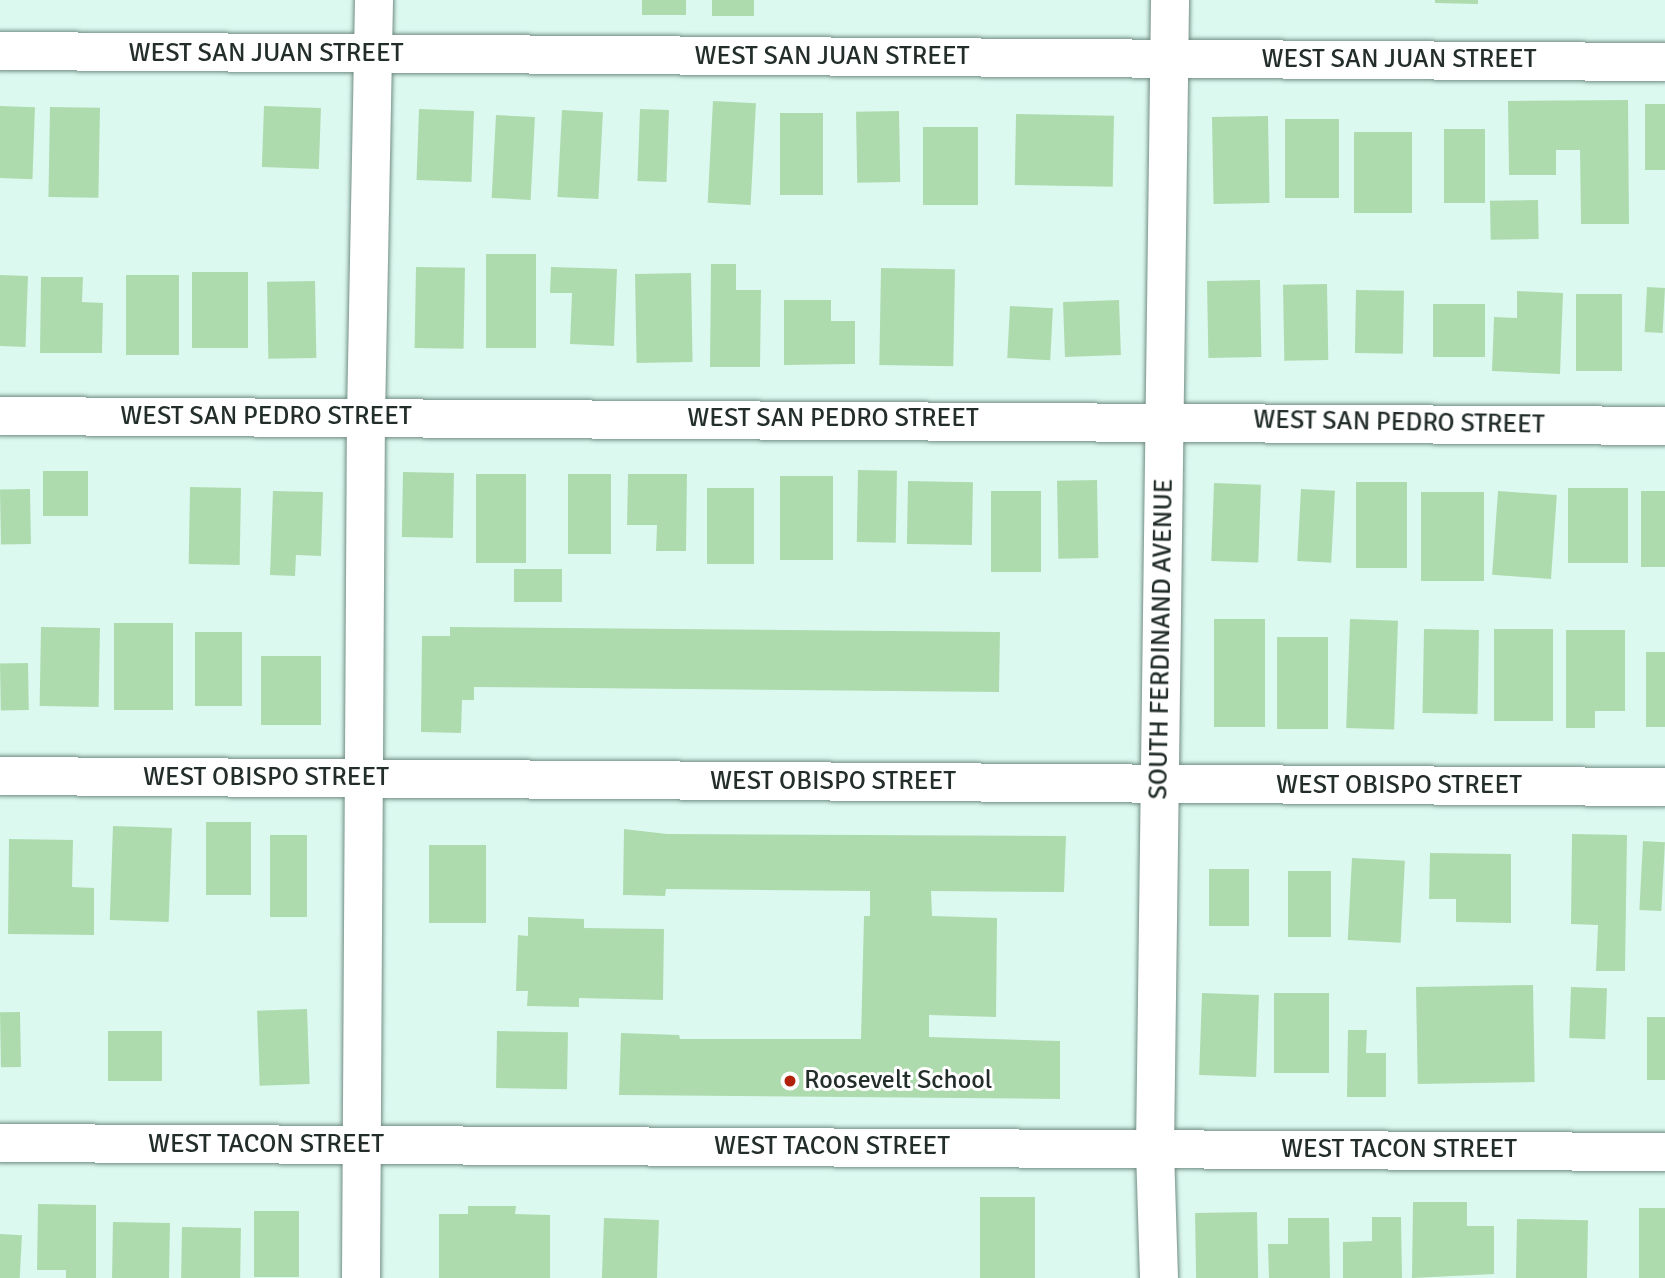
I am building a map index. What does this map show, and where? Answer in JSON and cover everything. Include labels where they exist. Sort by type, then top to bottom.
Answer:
[{"type":"street","points":[[361,1278],[366,417],[374,0]]},
{"type":"street","name":"SOUTH FERDINAND AVENUE","points":[[1159,1278],[1155,1149],[1170,0]]},
{"type":"street","name":"WEST SAN JUAN STREET","points":[[0,51],[1665,62]]},
{"type":"street","name":"WEST SAN PEDRO STREET","points":[[0,416],[1665,426]]},
{"type":"street","name":"WEST OBISPO STREET","points":[[0,776],[1665,788]]},
{"type":"street","name":"WEST TACON STREET","points":[[0,1143],[1665,1152]]},
{"type":"building","points":[[642,0],[686,0],[686,15],[642,15]]},
{"type":"building","points":[[712,0],[754,0],[754,16],[712,16]]},
{"type":"building","points":[[1435,0],[1478,0],[1478,4],[1435,3]]},
{"type":"building","points":[[1628,100],[1629,224],[1581,224],[1580,150],[1556,150],[1556,175],[1509,175],[1508,101]]},
{"type":"building","points":[[713,101],[756,103],[751,205],[708,203]]},
{"type":"building","points":[[1645,104],[1665,104],[1665,170],[1645,170]]},
{"type":"building","points":[[0,106],[35,107],[32,179],[0,178]]},
{"type":"building","points":[[264,106],[321,108],[319,169],[262,167]]},
{"type":"building","points":[[50,107],[100,108],[98,198],[48,197]]},
{"type":"building","points":[[419,109],[474,111],[471,182],[417,180]]},
{"type":"building","points":[[640,109],[669,110],[666,182],[637,181]]},
{"type":"building","points":[[562,110],[603,112],[598,199],[557,197]]},
{"type":"building","points":[[899,111],[900,182],[857,183],[856,112]]},
{"type":"building","points":[[780,113],[823,113],[823,195],[780,195]]},
{"type":"building","points":[[1016,114],[1114,116],[1113,187],[1015,185]]},
{"type":"building","points":[[496,115],[535,117],[531,200],[492,198]]},
{"type":"building","points":[[1268,116],[1270,203],[1214,204],[1212,117]]},
{"type":"building","points":[[1285,119],[1339,119],[1339,198],[1285,198]]},
{"type":"building","points":[[923,127],[978,127],[978,205],[923,205]]},
{"type":"building","points":[[1444,129],[1485,129],[1485,203],[1444,203]]},
{"type":"building","points":[[1354,132],[1412,132],[1412,213],[1354,213]]},
{"type":"building","points":[[1538,200],[1539,239],[1491,240],[1490,201]]},
{"type":"building","points":[[486,254],[536,254],[536,348],[486,348]]},
{"type":"building","points":[[711,264],[736,264],[736,290],[761,290],[760,367],[710,367]]},
{"type":"building","points":[[416,267],[465,268],[464,349],[415,348]]},
{"type":"building","points":[[551,267],[617,269],[614,346],[570,344],[572,293],[550,293]]},
{"type":"building","points":[[881,268],[955,269],[953,366],[879,365]]},
{"type":"building","points":[[192,272],[248,272],[248,348],[192,348]]},
{"type":"building","points":[[691,273],[693,362],[637,363],[635,274]]},
{"type":"building","points":[[0,275],[28,276],[26,347],[0,346]]},
{"type":"building","points":[[126,275],[179,275],[179,355],[126,355]]},
{"type":"building","points":[[41,277],[83,277],[82,302],[103,303],[102,353],[40,353]]},
{"type":"building","points":[[1260,280],[1261,357],[1208,358],[1207,281]]},
{"type":"building","points":[[315,281],[316,358],[268,359],[267,282]]},
{"type":"building","points":[[1327,284],[1328,360],[1284,361],[1283,285]]},
{"type":"building","points":[[1647,287],[1665,288],[1663,333],[1645,332]]},
{"type":"building","points":[[1356,290],[1404,291],[1403,354],[1355,353]]},
{"type":"building","points":[[1517,291],[1563,293],[1560,374],[1492,371],[1494,317],[1517,318]]},
{"type":"building","points":[[1576,294],[1622,294],[1622,371],[1576,371]]},
{"type":"building","points":[[784,300],[831,300],[831,321],[855,321],[855,364],[784,365]]},
{"type":"building","points":[[1119,300],[1121,355],[1065,357],[1063,302]]},
{"type":"building","points":[[1433,304],[1485,304],[1485,357],[1433,357]]},
{"type":"building","points":[[1010,306],[1053,308],[1050,360],[1007,358]]},
{"type":"building","points":[[858,470],[897,471],[896,543],[857,542]]},
{"type":"building","points":[[43,471],[88,471],[88,516],[43,516]]},
{"type":"building","points":[[403,472],[454,473],[453,538],[402,537]]},
{"type":"building","points":[[476,474],[526,474],[526,563],[476,563]]},
{"type":"building","points":[[568,474],[611,474],[611,554],[568,554]]},
{"type":"building","points":[[628,474],[687,474],[686,551],[656,551],[657,525],[627,525]]},
{"type":"building","points":[[780,476],[833,476],[833,560],[780,560]]},
{"type":"building","points":[[1097,480],[1098,558],[1058,559],[1057,481]]},
{"type":"building","points":[[908,481],[973,482],[972,545],[907,544]]},
{"type":"building","points":[[1356,482],[1407,482],[1407,568],[1356,568]]},
{"type":"building","points":[[1214,483],[1261,485],[1258,563],[1211,561]]},
{"type":"building","points":[[190,487],[241,488],[240,565],[189,564]]},
{"type":"building","points":[[707,488],[754,488],[754,564],[707,564]]},
{"type":"building","points":[[1568,488],[1628,488],[1628,563],[1568,563]]},
{"type":"building","points":[[30,489],[31,544],[1,545],[0,490]]},
{"type":"building","points":[[1301,489],[1335,491],[1331,563],[1297,561]]},
{"type":"building","points":[[273,491],[323,492],[321,556],[296,555],[295,576],[270,575]]},
{"type":"building","points":[[991,491],[1041,491],[1041,572],[991,572]]},
{"type":"building","points":[[1498,491],[1557,495],[1551,579],[1492,575]]},
{"type":"building","points":[[1641,491],[1665,491],[1665,567],[1641,567]]},
{"type":"building","points":[[1421,492],[1484,492],[1484,581],[1421,581]]},
{"type":"building","points":[[514,569],[562,569],[562,602],[514,602]]},
{"type":"building","points":[[1214,619],[1265,619],[1265,727],[1214,727]]},
{"type":"building","points":[[1350,619],[1398,621],[1394,730],[1346,728]]},
{"type":"building","points":[[114,623],[173,623],[173,710],[114,710]]},
{"type":"building","points":[[41,627],[100,628],[99,707],[40,706]]},
{"type":"building","points":[[450,627],[1000,632],[999,692],[474,687],[474,700],[462,700],[461,733],[421,732],[422,636],[450,636]]},
{"type":"building","points":[[1424,629],[1479,630],[1478,714],[1423,713]]},
{"type":"building","points":[[1494,629],[1553,629],[1553,721],[1494,721]]},
{"type":"building","points":[[1566,630],[1625,630],[1625,711],[1595,711],[1595,728],[1566,728]]},
{"type":"building","points":[[195,632],[242,632],[242,706],[195,706]]},
{"type":"building","points":[[1277,637],[1328,637],[1328,729],[1277,729]]},
{"type":"building","points":[[1646,652],[1665,652],[1665,727],[1646,727]]},
{"type":"building","points":[[261,656],[321,656],[321,725],[261,725]]},
{"type":"building","points":[[0,663],[28,663],[29,710],[1,710]]},
{"type":"building","points":[[206,822],[251,822],[251,895],[206,895]]},
{"type":"building","points":[[113,826],[172,828],[169,922],[110,920]]},
{"type":"building","points":[[624,829],[667,834],[1066,836],[1064,892],[931,891],[932,916],[997,918],[996,1017],[929,1015],[929,1037],[1060,1041],[1060,1099],[619,1095],[621,1033],[679,1035],[680,1039],[861,1039],[864,916],[870,916],[870,891],[666,889],[665,896],[623,895]]},
{"type":"building","points":[[1572,834],[1627,835],[1625,971],[1596,971],[1598,925],[1571,924]]},
{"type":"building","points":[[270,835],[307,835],[307,917],[270,917]]},
{"type":"building","points":[[9,839],[73,840],[72,887],[94,888],[94,935],[8,934]]},
{"type":"building","points":[[1643,841],[1665,842],[1661,911],[1639,910]]},
{"type":"building","points":[[429,845],[486,845],[486,923],[429,923]]},
{"type":"building","points":[[1430,853],[1511,854],[1511,923],[1456,922],[1456,899],[1429,899]]},
{"type":"building","points":[[1352,858],[1405,861],[1401,943],[1348,940]]},
{"type":"building","points":[[1209,869],[1249,869],[1249,926],[1209,926]]},
{"type":"building","points":[[1288,871],[1331,871],[1331,937],[1288,937]]},
{"type":"building","points":[[528,917],[584,919],[584,928],[664,929],[663,1000],[579,998],[579,1007],[527,1006],[528,991],[516,991],[518,935],[528,936]]},
{"type":"building","points":[[1533,985],[1535,1082],[1418,1084],[1416,987]]},
{"type":"building","points":[[1571,987],[1607,988],[1605,1039],[1569,1038]]},
{"type":"building","points":[[1202,993],[1259,995],[1256,1077],[1199,1075]]},
{"type":"building","points":[[1274,993],[1329,993],[1329,1073],[1274,1073]]},
{"type":"building","points":[[307,1009],[310,1084],[260,1086],[257,1011]]},
{"type":"building","points":[[0,1012],[20,1012],[21,1067],[1,1067]]},
{"type":"building","points":[[1647,1017],[1665,1017],[1665,1080],[1647,1080]]},
{"type":"building","points":[[1348,1030],[1367,1030],[1366,1053],[1386,1053],[1386,1097],[1347,1097]]},
{"type":"building","points":[[108,1031],[162,1031],[162,1081],[108,1081]]},
{"type":"building","points":[[497,1031],[568,1032],[567,1089],[496,1088]]},
{"type":"building","points":[[980,1197],[1035,1197],[1035,1278],[980,1278]]},
{"type":"building","points":[[1413,1202],[1467,1202],[1467,1226],[1494,1226],[1494,1274],[1412,1278]]},
{"type":"building","points":[[38,1204],[96,1205],[96,1278],[66,1278],[66,1270],[37,1270]]},
{"type":"building","points":[[468,1206],[516,1206],[515,1214],[550,1215],[550,1278],[439,1278],[439,1214],[468,1214]]},
{"type":"building","points":[[1639,1208],[1665,1208],[1665,1278],[1639,1278]]},
{"type":"building","points":[[254,1211],[299,1211],[299,1277],[254,1277]]},
{"type":"building","points":[[1257,1212],[1258,1278],[1196,1278],[1195,1213]]},
{"type":"building","points":[[1372,1217],[1401,1217],[1402,1278],[1343,1278],[1343,1242],[1372,1241]]},
{"type":"building","points":[[604,1218],[659,1220],[657,1278],[602,1278]]},
{"type":"building","points":[[1288,1218],[1329,1218],[1330,1278],[1269,1278],[1268,1244],[1288,1244]]},
{"type":"building","points":[[1517,1219],[1588,1220],[1587,1278],[1516,1278]]},
{"type":"building","points":[[113,1222],[170,1223],[169,1278],[112,1278]]},
{"type":"building","points":[[182,1227],[241,1228],[240,1278],[181,1278]]},
{"type":"building","points":[[0,1234],[22,1235],[20,1278],[0,1278]]},
{"type":"place","name":"Roosevelt School","points":[[790,1081]]}]
